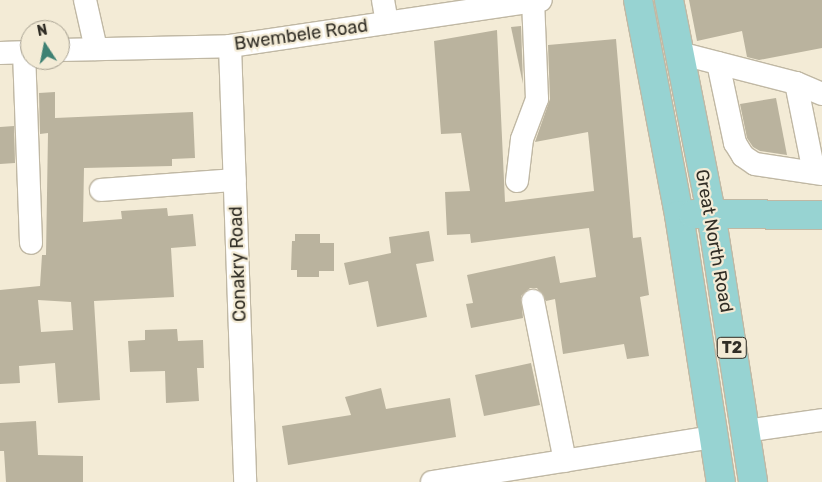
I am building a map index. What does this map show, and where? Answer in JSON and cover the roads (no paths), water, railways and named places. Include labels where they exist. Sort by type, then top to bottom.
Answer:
[{"type":"main road","name":"Great North Road","points":[[638,0],[679,215],[721,482]]},
{"type":"main road","name":"Great North Road","points":[[669,0],[711,213],[753,482]]},
{"type":"main road","points":[[679,215],[711,213],[822,215]]},
{"type":"street","points":[[85,0],[96,49]]},
{"type":"street","points":[[383,0],[387,24]]},
{"type":"street","points":[[517,181],[522,139],[537,99],[537,1]]},
{"type":"street","name":"Bwembele Road","points":[[70,50],[230,46],[537,1]]},
{"type":"street","name":"Conakry Road","points":[[230,46],[245,482]]},
{"type":"street","points":[[0,53],[20,52]]},
{"type":"street","points":[[680,53],[796,83],[822,94]]},
{"type":"street","points":[[718,63],[735,143],[743,156],[754,164],[818,173],[796,83]]},
{"type":"street","points":[[27,70],[31,243]]},
{"type":"street","points":[[101,190],[235,180]]},
{"type":"street","points":[[533,301],[565,461]]},
{"type":"street","points":[[745,431],[822,420]]},
{"type":"street","points":[[432,482],[713,438]]}]
